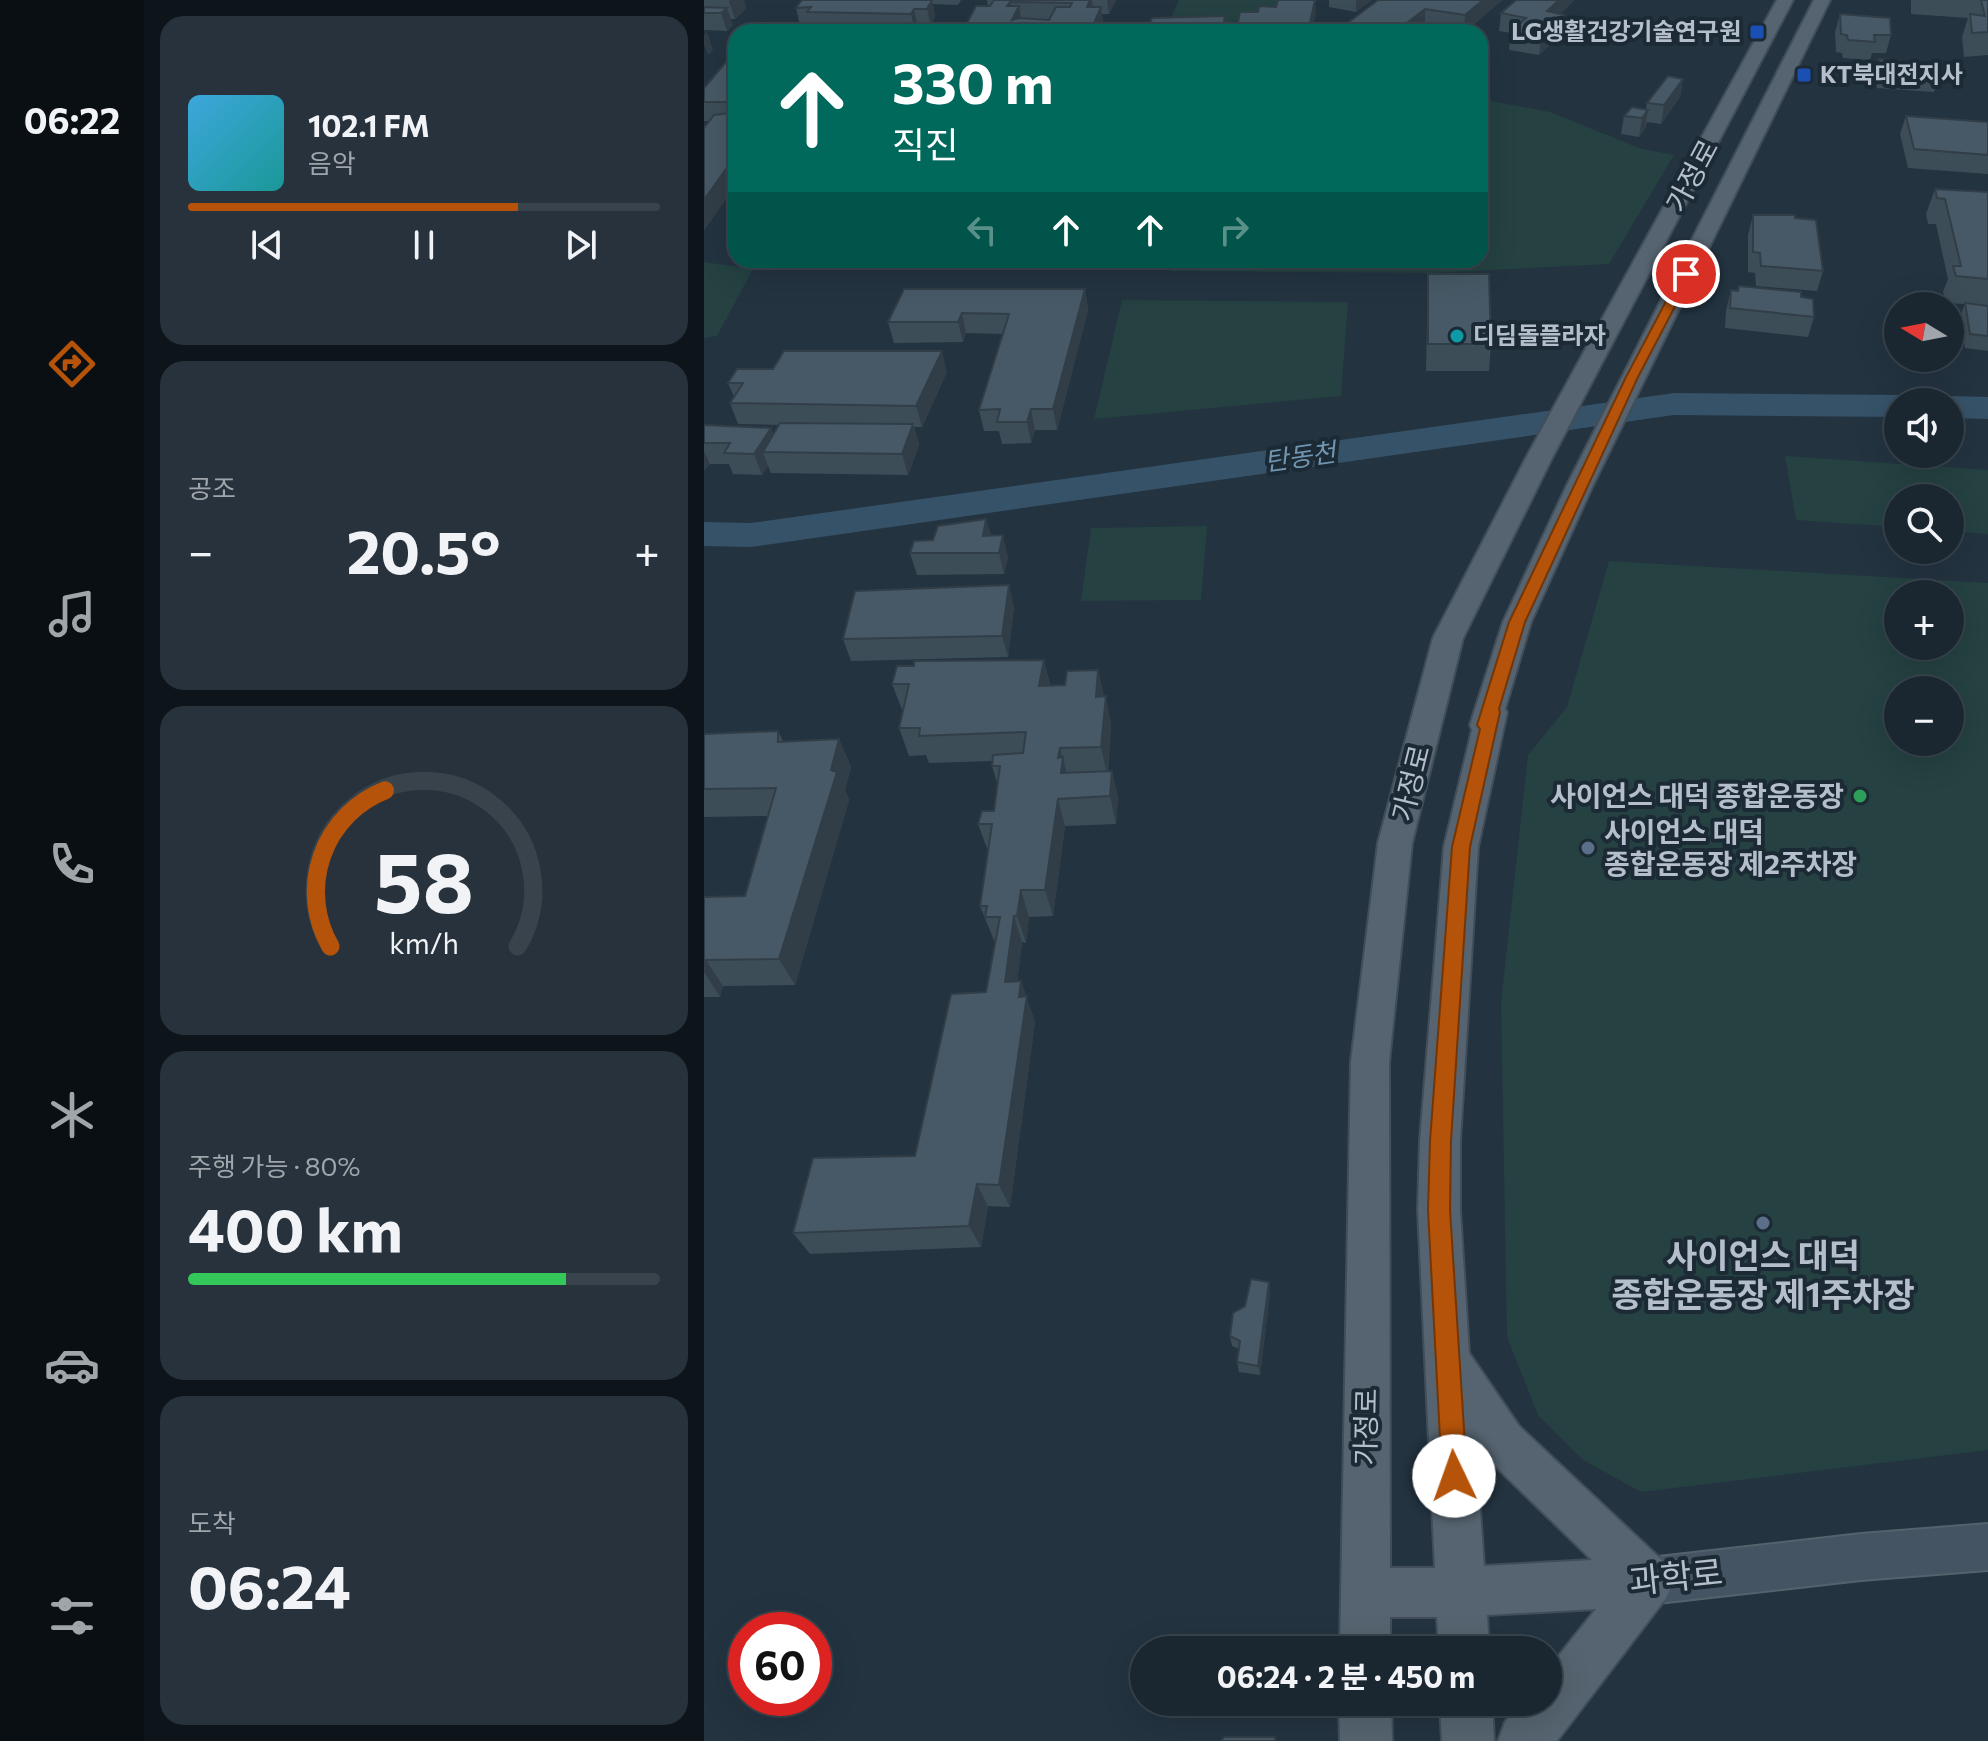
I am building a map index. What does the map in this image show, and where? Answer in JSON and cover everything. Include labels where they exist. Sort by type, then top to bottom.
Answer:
[{"type":"main road","name":"가정로","points":[[1365,1636],[1370,1062],[1395,843],[1448,638],[1540,456],[1785,0]]},
{"type":"main road","name":"가정로","points":[[1448,1361],[1439,1210],[1440,1141],[1461,847],[1492,712],[1485,725],[1517,622],[1632,377],[1730,189],[1822,0]]},
{"type":"main road","points":[[1448,1361],[1503,1442],[1649,1581],[1524,1741]]},
{"type":"main road","points":[[1448,1361],[1463,1636]]},
{"type":"main road","name":"과학로","points":[[1364,1593],[1461,1592],[1649,1581],[1861,1557],[1988,1547]]},
{"type":"main road","points":[[1365,1716],[1366,1741]]},
{"type":"main road","points":[[1467,1716],[1468,1741]]},
{"type":"green space","points":[[1179,0],[1319,0],[1220,24],[1170,20]]},
{"type":"green space","points":[[1488,100],[1550,112],[1639,148],[1674,155],[1609,264],[1432,273],[1172,271],[1167,268],[1488,268]]},
{"type":"green space","points":[[704,262],[728,265],[728,268],[753,269],[717,336],[704,338]]},
{"type":"green space","points":[[1122,300],[1348,302],[1341,396],[1094,419]]},
{"type":"green space","points":[[1785,456],[1884,463],[1884,468],[1988,470],[1988,534],[1964,532],[1964,484],[1884,484],[1884,526],[1796,520]]},
{"type":"green space","points":[[1207,526],[1201,600],[1081,601],[1091,528]]},
{"type":"green space","points":[[1609,561],[1936,580],[1884,580],[1884,660],[1964,660],[1964,582],[1988,583],[1988,1450],[1641,1492],[1583,1460],[1538,1415],[1507,1337],[1501,1002],[1528,755],[1567,707]]},
{"type":"building","points":[[802,0],[932,0],[927,9],[914,9],[911,14],[807,12],[811,7],[796,8]]},
{"type":"building","points":[[994,0],[1090,0],[1087,7],[1101,7],[1094,24],[967,24],[976,6],[990,6]],"holes":[[[1010,2],[1072,3],[1070,7],[1056,7],[1049,20],[1012,20],[1019,6],[1007,6]]]},
{"type":"building","points":[[1278,0],[1315,0],[1310,24],[1238,24],[1240,12],[1258,12],[1259,6],[1276,7]]},
{"type":"building","points":[[1378,0],[1483,0],[1465,15],[1425,9],[1405,24],[1346,24]]},
{"type":"building","points":[[1516,0],[1559,0],[1547,11],[1564,15],[1541,38],[1511,32],[1526,18],[1501,13]]},
{"type":"building","points":[[1981,0],[1988,0],[1988,32],[1972,33],[1970,14],[1985,16]]},
{"type":"building","points":[[704,7],[727,8],[721,13],[704,13]]},
{"type":"building","points":[[1840,14],[1890,18],[1891,35],[1874,35],[1875,42],[1848,40],[1847,35],[1841,34]]},
{"type":"building","points":[[1225,16],[1224,24],[1150,24],[1152,18]]},
{"type":"building","points":[[1879,59],[1934,64],[1938,80],[1880,76]]},
{"type":"building","points":[[728,60],[728,102],[704,102],[704,88]]},
{"type":"building","points":[[1668,76],[1683,79],[1664,105],[1647,103]]},
{"type":"building","points":[[1632,107],[1648,110],[1642,118],[1624,116]]},
{"type":"building","points":[[728,113],[728,169],[704,200],[704,128],[714,115]]},
{"type":"building","points":[[1906,116],[1988,122],[1988,155],[1914,149]]},
{"type":"building","points":[[1935,189],[1988,192],[1988,279],[1956,276],[1953,266],[1961,266],[1945,199],[1937,198]]},
{"type":"building","points":[[1753,215],[1795,215],[1795,218],[1816,220],[1823,271],[1761,266],[1760,253],[1753,252]]},
{"type":"building","points":[[1428,274],[1489,274],[1491,344],[1428,344]]},
{"type":"building","points":[[1739,286],[1801,292],[1801,297],[1813,299],[1814,317],[1730,308],[1731,290],[1738,291]]},
{"type":"building","points":[[904,289],[1085,289],[1053,409],[1031,409],[1027,422],[997,422],[1000,409],[979,410],[1009,314],[962,313],[958,322],[888,322]]},
{"type":"building","points":[[1965,303],[1988,306],[1988,336],[1970,334]]},
{"type":"building","points":[[784,351],[942,351],[916,406],[730,403],[743,383],[728,383],[737,369],[773,369]]},
{"type":"building","points":[[780,423],[913,424],[902,454],[763,452]]},
{"type":"building","points":[[704,425],[771,428],[754,454],[724,453],[730,443],[704,443]]},
{"type":"building","points":[[986,519],[983,536],[1003,535],[999,553],[910,553],[914,541],[933,540],[938,526]]},
{"type":"building","points":[[1009,585],[1002,636],[843,639],[855,591]]},
{"type":"building","points":[[1044,660],[1039,686],[1065,685],[1067,671],[1098,670],[1096,697],[1106,696],[1101,747],[1060,748],[1058,758],[1063,757],[1061,773],[1112,771],[1110,796],[1058,799],[1045,890],[1021,890],[1017,916],[1014,916],[1005,982],[1021,981],[1019,997],[1027,996],[999,1185],[977,1184],[969,1226],[793,1233],[813,1158],[915,1156],[951,994],[986,992],[1000,917],[985,917],[987,906],[980,906],[992,824],[978,824],[982,811],[994,811],[1000,766],[992,766],[993,755],[1023,753],[1026,732],[919,736],[920,728],[899,728],[909,684],[892,684],[897,666],[914,666],[914,661]]},
{"type":"building","points":[[778,731],[778,742],[839,739],[831,770],[837,772],[779,959],[706,960],[704,967],[704,897],[745,896],[776,788],[704,789],[704,734]]},
{"type":"building","points":[[1251,1279],[1269,1282],[1258,1366],[1237,1362],[1240,1341],[1230,1336],[1233,1313],[1245,1306]]},
{"type":"building","points":[[1224,1737],[1275,1737],[1275,1741],[1221,1741]]},
{"type":"waterway","name":"탄동천","points":[[704,534],[751,535],[1674,404],[1884,406]]},
{"type":"waterway","name":"탄동천","points":[[1964,407],[1988,408]]},
{"type":"place","name":"LG생활건강기술연구원","points":[[1757,32]]},
{"type":"place","name":"KT북대전지사","points":[[1804,75]]},
{"type":"place","name":"디딤돌플라자","points":[[1457,336]]},
{"type":"place","name":"사이언스 대덕 종합운동장","points":[[1860,796]]},
{"type":"place","name":"사이언스 대덕 종합운동장 제2주차장","points":[[1588,848]]},
{"type":"place","name":"사이언스 대덕 종합운동장 제1주차장","points":[[1763,1223]]},
{"type":"route","points":[[1454,1476],[1439,1210],[1440,1141],[1461,847],[1492,712],[1485,725],[1517,622],[1632,377],[1686,274]]}]
